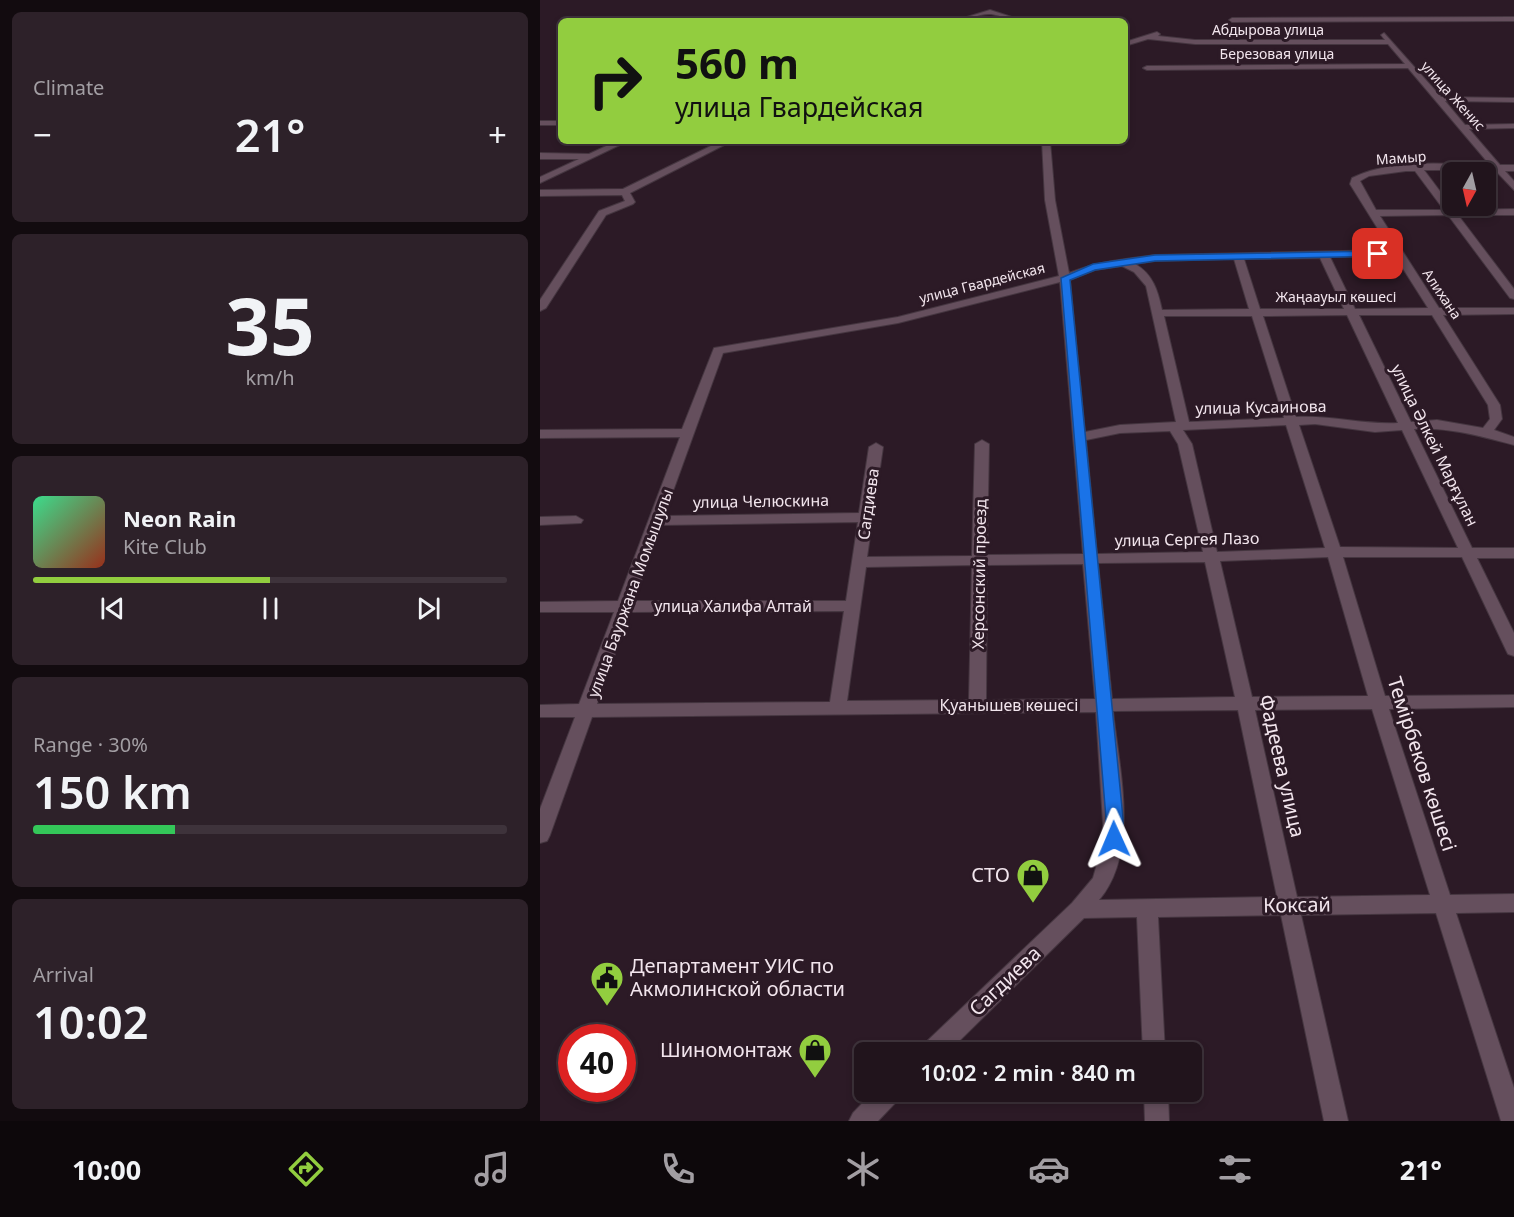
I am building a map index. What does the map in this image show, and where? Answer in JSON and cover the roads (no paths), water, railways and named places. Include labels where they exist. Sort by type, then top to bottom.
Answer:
[{"type":"street","points":[[968,18],[990,12],[1011,18]]},
{"type":"street","points":[[1232,20],[1514,19]]},
{"type":"street","name":"улица Женис","points":[[1375,21],[1388,42],[1464,127],[1514,188]]},
{"type":"street","points":[[1128,43],[1168,31]]},
{"type":"street","name":"Абдырова улица","points":[[1149,37],[1195,42],[1388,42]]},
{"type":"street","name":"Березовая улица","points":[[1147,68],[1408,66]]},
{"type":"street","points":[[1438,99],[1514,100]]},
{"type":"street","points":[[540,123],[558,123]]},
{"type":"street","points":[[1464,127],[1514,126]]},
{"type":"street","points":[[540,180],[618,144]]},
{"type":"street","points":[[540,193],[625,192],[722,144]]},
{"type":"street","name":"Сагдиева","points":[[942,1042],[1079,909],[1102,882],[1114,839],[1114,818],[1065,278],[1050,200],[1046,144]]},
{"type":"street","points":[[540,156],[592,156]]},
{"type":"street","name":"Мамыр","points":[[1362,175],[1383,170],[1514,168]]},
{"type":"street","points":[[1418,169],[1442,199]]},
{"type":"street","name":"Алихана","points":[[1362,175],[1357,177],[1355,184],[1494,405],[1496,419],[1485,432]]},
{"type":"street","points":[[540,308],[602,213],[630,202],[625,192]]},
{"type":"street","points":[[1496,212],[1514,212]]},
{"type":"street","points":[[1373,213],[1442,213]]},
{"type":"street","points":[[1455,216],[1514,296]]},
{"type":"street","name":"улица Гвардейская","points":[[718,350],[898,320],[1065,278],[1093,267],[1121,261],[1155,258],[1397,253]]},
{"type":"street","name":"улица Әлкей Марғұлан","points":[[1324,255],[1514,650]]},
{"type":"street","name":"Темірбеков көшесі","points":[[1238,257],[1289,420],[1334,552],[1378,702],[1513,1121]]},
{"type":"street","name":"Фадеева улица","points":[[1121,261],[1138,270],[1151,286],[1158,313],[1178,425],[1185,444],[1245,704],[1336,1121]]},
{"type":"street","points":[[540,286],[555,286]]},
{"type":"street","name":"Жаңаауыл көшесі","points":[[1158,313],[1514,311]]},
{"type":"street","name":"улица Бауржана Момышулы","points":[[540,835],[588,710],[718,350]]},
{"type":"street","name":"улица Кусаинова","points":[[1080,437],[1120,429],[1315,420],[1375,428],[1437,424],[1485,432],[1514,441]]},
{"type":"street","points":[[540,434],[688,433]]},
{"type":"street","name":"Херсонский проезд","points":[[977,705],[982,444]]},
{"type":"street","name":"Сагдиева","points":[[838,707],[876,447]]},
{"type":"street","name":"улица Челюскина","points":[[656,521],[866,517]]},
{"type":"street","points":[[540,521],[576,520]]},
{"type":"street","name":"улица Сергея Лазо","points":[[860,561],[1211,557],[1334,552],[1514,554]]},
{"type":"street","name":"улица Халифа Алтай","points":[[540,607],[853,606]]},
{"type":"street","name":"Қуанышев көшесі","points":[[540,711],[1514,701]]},
{"type":"street","name":"Коксай","points":[[1079,909],[1514,903]]},
{"type":"street","points":[[1147,907],[1153,1042]]},
{"type":"street","points":[[861,1121],[880,1102]]},
{"type":"street","points":[[1156,1102],[1157,1121]]},
{"type":"place","name":"СТО","points":[[1033,904]]},
{"type":"place","name":"Департамент УИС по Акмолинской области","points":[[607,1007]]},
{"type":"place","name":"Шиномонтаж","points":[[815,1079]]}]
